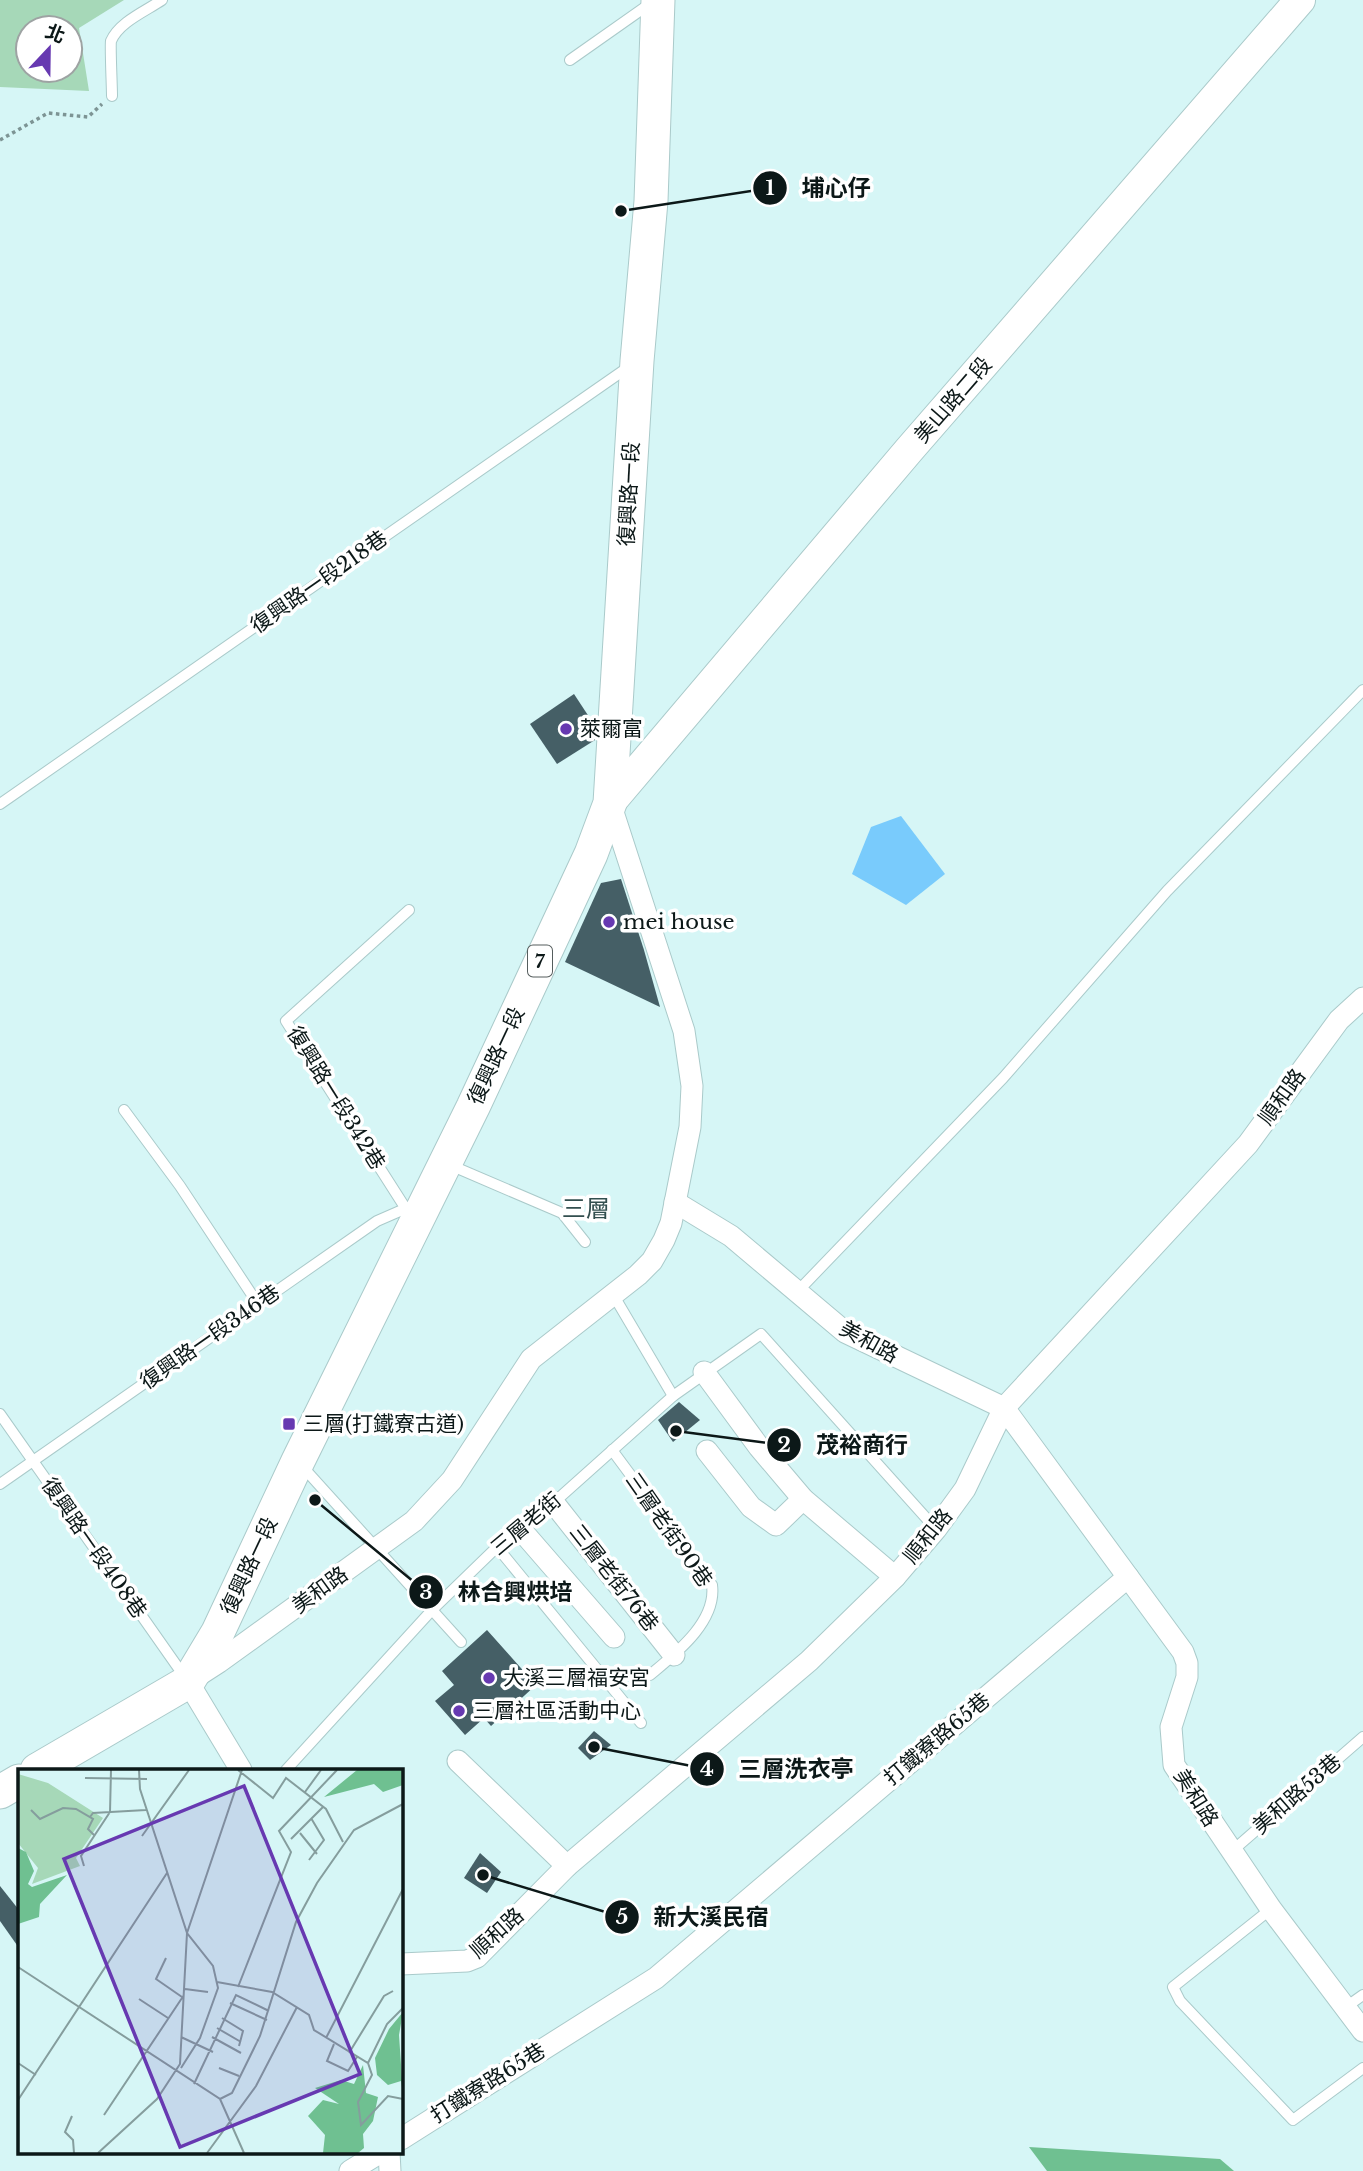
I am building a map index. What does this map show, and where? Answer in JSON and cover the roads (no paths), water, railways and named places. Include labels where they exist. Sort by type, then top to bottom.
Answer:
[{"type":"main road","name":"復興路一段","points":[[39,1769],[188,1682],[218,1632],[415,1205],[445,1162],[591,854],[610,803],[637,361],[651,201],[657,0]]},
{"type":"main road","points":[[0,1792],[18,1781]]},
{"type":"street","name":"美山路二段","points":[[610,803],[909,450],[1300,0]]},
{"type":"street","points":[[610,803],[684,1031],[692,1086],[690,1127],[675,1202]]},
{"type":"street","name":"順和路","points":[[402,1964],[467,1961],[477,1957],[566,1866],[809,1661],[895,1577],[936,1530],[965,1489],[1004,1408],[1248,1144],[1339,1020],[1363,998]]},
{"type":"street","name":"美和路","points":[[188,1682],[414,1521],[452,1480],[531,1359],[614,1296],[652,1261],[671,1223],[675,1202],[732,1236],[845,1332],[1004,1408],[1183,1653],[1187,1663],[1187,1677],[1171,1727],[1174,1765],[1271,1909],[1354,2001],[1363,2031]]},
{"type":"street","points":[[704,1372],[759,1447],[803,1499],[895,1577]]},
{"type":"street","points":[[707,1451],[751,1507],[776,1525],[803,1499]]},
{"type":"street","name":"三層老街76巷","points":[[553,1502],[674,1655]]},
{"type":"street","points":[[522,1531],[614,1637]]},
{"type":"street","name":"打鐵寮路65巷","points":[[402,2138],[656,1978],[1128,1577]]},
{"type":"street","points":[[188,1682],[240,1769]]},
{"type":"street","points":[[458,1761],[566,1866]]},
{"type":"street","points":[[349,2171],[378,2154]]},
{"type":"lane","points":[[112,96],[110,43],[120,28],[162,0]]},
{"type":"lane","points":[[570,60],[657,0]]},
{"type":"lane","name":"復興路一段218巷","points":[[0,804],[637,361]]},
{"type":"lane","points":[[797,1291],[1003,1078],[1167,891],[1363,690]]},
{"type":"lane","name":"復興路一段342巷","points":[[409,910],[286,1021],[415,1205]]},
{"type":"lane","points":[[124,1110],[180,1186],[258,1304]]},
{"type":"lane","points":[[445,1162],[562,1213],[585,1242]]},
{"type":"lane","name":"復興路一段346巷","points":[[0,1484],[377,1222],[415,1205]]},
{"type":"lane","points":[[614,1296],[673,1395]]},
{"type":"lane","name":"三層老街","points":[[287,1769],[432,1610],[498,1547],[522,1531],[673,1395],[761,1334],[936,1530]]},
{"type":"lane","name":"復興路一段408巷","points":[[0,1414],[188,1682]]},
{"type":"lane","name":"三層老街90巷","points":[[612,1450],[712,1585],[713,1594],[706,1615],[694,1633],[674,1655],[650,1675]]},
{"type":"lane","points":[[298,1461],[461,1642]]},
{"type":"lane","points":[[498,1547],[641,1723]]},
{"type":"lane","name":"美和路53巷","points":[[1231,1852],[1363,1737]]},
{"type":"lane","points":[[1271,1909],[1173,1987],[1180,2001],[1293,2120],[1363,2068]]},
{"type":"water","points":[[901,816],[945,874],[906,905],[852,874],[871,827]]},
{"type":"place","name":"埔心仔","points":[[621,211]]},
{"type":"place","name":"萊爾富","points":[[566,729]]},
{"type":"place","name":"mei house","points":[[609,922]]},
{"type":"place","name":"三層(打鐵寮古道)","points":[[289,1424]]},
{"type":"place","name":"茂裕商行","points":[[676,1431]]},
{"type":"place","name":"林合興烘培","points":[[315,1500]]},
{"type":"place","name":"大溪三層福安宮","points":[[489,1678]]},
{"type":"place","name":"三層社區活動中心","points":[[459,1711]]},
{"type":"place","name":"三層洗衣亭","points":[[594,1747]]},
{"type":"place","name":"新大溪民宿","points":[[483,1875]]},
{"type":"district","name":"三層","points":[[586,1209]]}]
